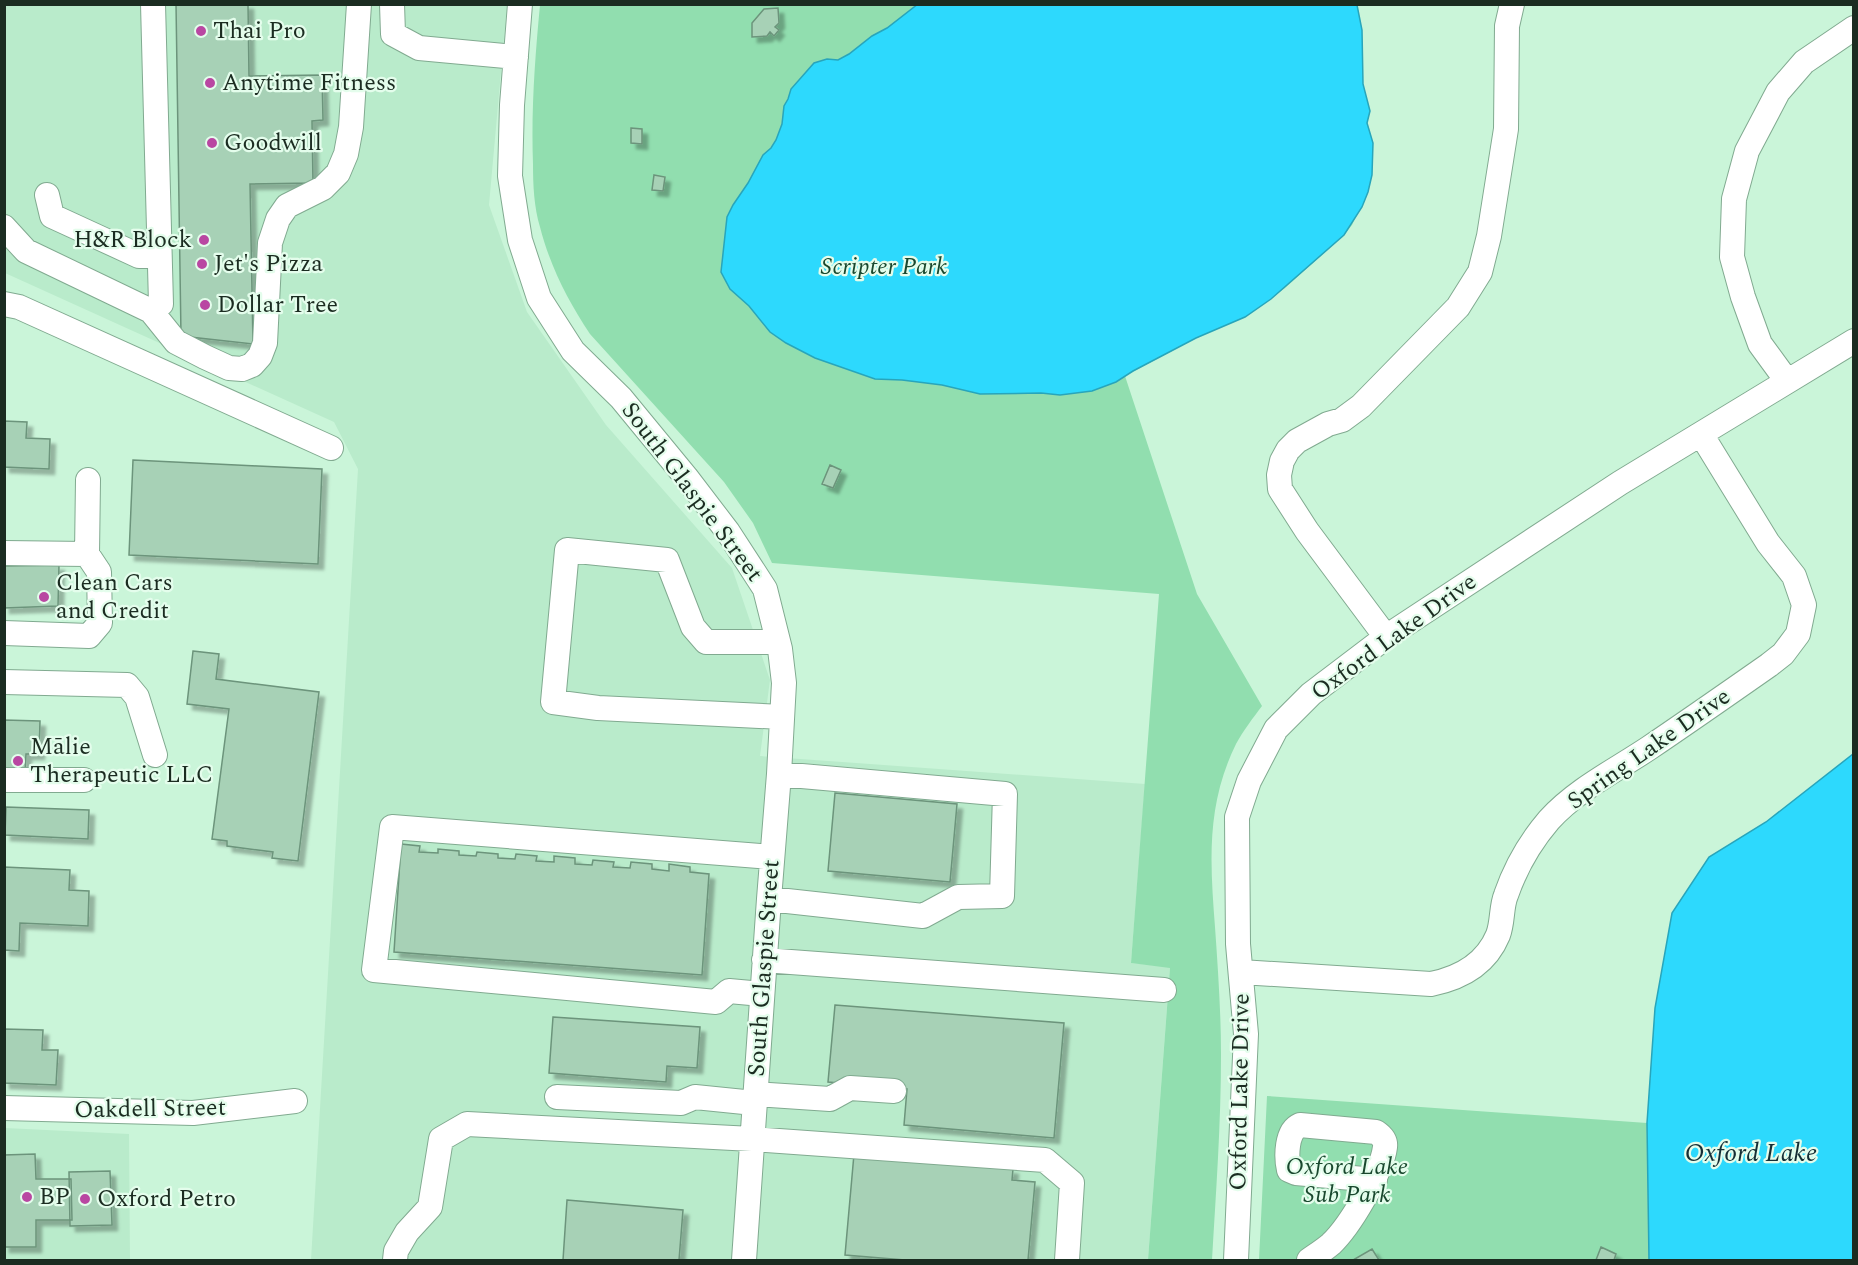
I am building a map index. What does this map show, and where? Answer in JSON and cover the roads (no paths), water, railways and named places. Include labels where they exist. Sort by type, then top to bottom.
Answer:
[{"type":"street","points":[[152,311],[161,304],[153,4]]},
{"type":"street","points":[[4,227],[26,251],[152,311],[176,342],[183,346],[229,368],[242,369],[252,365],[260,356],[265,343],[270,243],[278,219],[287,206],[323,188],[338,174],[346,154],[351,128],[359,4]]},
{"type":"street","points":[[392,4],[393,34],[419,48],[516,57]]},
{"type":"street","name":"South Glaspie Street","points":[[520,4],[510,176],[520,240],[539,298],[573,351],[621,398],[728,532],[765,589],[778,642],[784,683],[780,774],[764,960],[744,1260]]},
{"type":"street","points":[[1386,637],[1307,531],[1280,489],[1279,475],[1282,461],[1288,450],[1297,441],[1328,424],[1342,420],[1361,406],[1458,307],[1480,272],[1490,236],[1506,129],[1506,26],[1512,4]]},
{"type":"street","points":[[1787,381],[1760,344],[1743,297],[1732,257],[1734,199],[1747,151],[1778,92],[1804,62],[1854,28]]},
{"type":"street","points":[[46,195],[52,216],[139,256],[159,256]]},
{"type":"street","points":[[4,304],[19,307],[331,448]]},
{"type":"street","name":"Oxford Lake Drive","points":[[1236,1260],[1246,1034],[1238,944],[1237,817],[1249,781],[1276,729],[1311,694],[1386,637],[1620,483],[1854,341]]},
{"type":"street","name":"Spring Lake Drive","points":[[1241,972],[1431,984],[1449,981],[1462,975],[1484,958],[1498,934],[1504,898],[1518,865],[1549,820],[1584,790],[1783,654],[1798,634],[1804,605],[1794,576],[1768,543],[1701,434]]},
{"type":"street","points":[[4,633],[88,636],[99,623],[99,572],[87,554],[88,480]]},
{"type":"street","points":[[778,642],[706,642],[693,627],[667,560],[567,550],[553,702],[598,708],[782,717]]},
{"type":"street","points":[[4,553],[87,554]]},
{"type":"street","points":[[4,682],[127,685],[137,697],[156,755]]},
{"type":"street","points":[[769,899],[923,916],[958,897],[1002,896],[1005,794],[780,774]]},
{"type":"street","points":[[4,780],[84,780]]},
{"type":"street","points":[[762,994],[729,991],[716,1002],[374,970],[392,827],[772,857]]},
{"type":"street","points":[[764,960],[1164,990]]},
{"type":"street","points":[[557,1097],[681,1103],[695,1097],[831,1099],[850,1088],[894,1091]]},
{"type":"street","name":"Oakdell Street","points":[[4,1108],[193,1113],[295,1101]]},
{"type":"street","points":[[395,1260],[396,1251],[407,1232],[430,1207],[441,1139],[467,1124],[752,1139],[1044,1160],[1072,1183],[1067,1260]]},
{"type":"street","points":[[1309,1260],[1331,1244],[1343,1230],[1375,1180]]},
{"type":"water","points":[[918,4],[1357,5],[1362,30],[1363,84],[1370,111],[1367,123],[1373,143],[1372,175],[1362,207],[1344,235],[1271,299],[1245,317],[1196,338],[1116,382],[1092,391],[1060,395],[980,394],[942,385],[875,379],[815,358],[770,332],[749,306],[730,289],[721,272],[727,217],[763,155],[776,140],[782,124],[784,106],[791,89],[814,63],[827,59],[838,60],[849,54]]},
{"type":"water","name":"Oxford Lake","points":[[1853,754],[1853,1260],[1649,1260],[1647,1123],[1655,1008],[1672,913],[1709,857],[1766,822]]},
{"type":"place","name":"Thai Pro","points":[[201,31]]},
{"type":"place","name":"Anytime Fitness","points":[[210,83]]},
{"type":"place","name":"Goodwill","points":[[212,143]]},
{"type":"place","name":"H&R Block","points":[[204,240]]},
{"type":"place","name":"Jet's Pizza","points":[[202,264]]},
{"type":"place","name":"Dollar Tree","points":[[205,305]]},
{"type":"place","name":"Clean Cars and Credit","points":[[44,597]]},
{"type":"place","name":"Mālie Therapeutic LLC","points":[[18,761]]},
{"type":"place","name":"BP","points":[[27,1197]]},
{"type":"place","name":"Oxford Petro","points":[[85,1199]]},
{"type":"park label","name":"Scripter Park","points":[[884,267]]},
{"type":"park label","name":"Oxford Lake Sub Park","points":[[1347,1181]]}]
